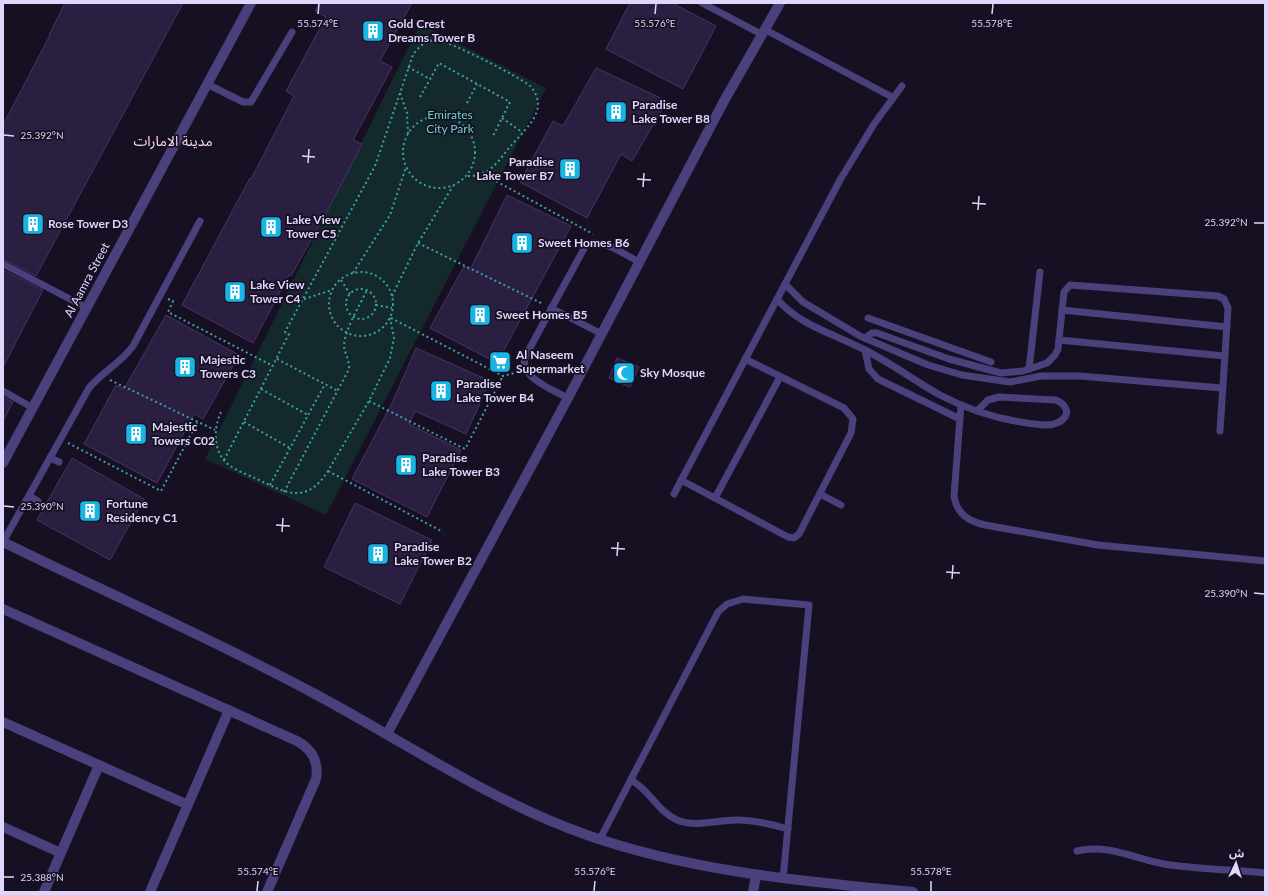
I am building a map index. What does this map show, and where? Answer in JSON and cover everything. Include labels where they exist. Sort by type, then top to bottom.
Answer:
[{"type":"street","name":"Al Aamra Street","points":[[3,463],[251,3]]},
{"type":"street","points":[[387,734],[568,398],[722,105],[762,32],[780,3]]},
{"type":"street","points":[[3,542],[270,671],[387,734],[442,767],[497,796],[556,824],[600,840],[671,859],[756,876],[891,891],[913,892]]},
{"type":"street","points":[[3,608],[302,744],[311,752],[316,762],[317,774],[314,785],[267,892]]},
{"type":"street","points":[[150,892],[229,710]]},
{"type":"street","points":[[3,722],[188,804]]},
{"type":"street","points":[[44,892],[99,765]]},
{"type":"street","points":[[3,827],[61,853]]},
{"type":"street","points":[[753,892],[756,876]]},
{"type":"lane","points":[[702,3],[892,97]]},
{"type":"lane","points":[[208,84],[243,102],[252,102],[292,32]]},
{"type":"lane","points":[[674,494],[840,180],[892,97],[902,86]]},
{"type":"lane","points":[[3,542],[89,388],[101,375],[128,353],[200,221]]},
{"type":"lane","points":[[568,398],[529,376],[524,370],[524,358],[583,249],[590,243],[602,243],[639,262]]},
{"type":"lane","points":[[3,264],[87,308]]},
{"type":"lane","points":[[1029,369],[1040,272]]},
{"type":"lane","points":[[785,284],[803,302],[865,338],[945,370],[983,379],[1010,382],[1040,376],[1075,375],[1222,388]]},
{"type":"lane","points":[[865,338],[874,333],[949,359],[1001,373],[1015,373],[1047,363],[1057,352],[1064,292],[1068,287],[1074,284],[1218,296],[1224,299],[1227,305],[1227,327],[1220,431]]},
{"type":"lane","points":[[777,299],[789,312],[803,322],[850,342],[901,370],[939,394],[961,405],[977,411],[1014,421],[1052,425],[1063,421],[1066,413],[1063,405],[1056,400],[999,397],[984,402],[977,411]]},
{"type":"lane","points":[[552,308],[602,334]]},
{"type":"lane","points":[[1062,310],[1227,327]]},
{"type":"lane","points":[[868,318],[991,362]]},
{"type":"lane","points":[[850,342],[854,332]]},
{"type":"lane","points":[[1059,340],[1225,356]]},
{"type":"lane","points":[[898,352],[901,343]]},
{"type":"lane","points":[[945,370],[953,348]]},
{"type":"lane","points":[[865,350],[869,369],[878,379],[960,419]]},
{"type":"lane","points":[[681,480],[788,537],[794,538],[799,534],[851,433],[853,419],[844,408],[745,359]]},
{"type":"lane","points":[[715,498],[780,377]]},
{"type":"lane","points":[[3,391],[33,408]]},
{"type":"lane","points":[[961,405],[954,496],[957,508],[971,521],[985,525],[1098,545],[1265,561]]},
{"type":"lane","points":[[50,458],[59,462]]},
{"type":"lane","points":[[820,494],[841,505]]},
{"type":"lane","points":[[29,496],[38,501]]},
{"type":"lane","points":[[600,840],[715,617],[722,608],[732,601],[743,599],[809,605],[783,879]]},
{"type":"lane","points":[[631,780],[647,790],[663,812],[682,822],[697,824],[742,820],[764,823],[788,829]]},
{"type":"lane","points":[[1077,851],[1103,848],[1170,865],[1265,873]]},
{"type":"path","points":[[224,460],[289,334],[285,332],[375,166],[412,55],[420,46],[431,41],[444,41],[525,83],[536,95],[538,107],[533,119],[493,168],[483,174],[466,176]]},
{"type":"path","points":[[420,97],[440,62],[510,102],[493,136]]},
{"type":"path","points":[[408,67],[430,79]]},
{"type":"path","points":[[467,103],[477,84]]},
{"type":"path","points":[[400,92],[407,113],[408,135],[403,150],[406,166],[415,179],[429,187],[437,188],[453,186]]},
{"type":"path","points":[[392,297],[418,243],[453,186],[466,176],[474,162],[475,146],[469,132],[457,121],[441,117],[426,119],[416,126],[408,135]]},
{"type":"path","points":[[502,118],[522,132]]},
{"type":"path","points":[[353,273],[390,215],[406,166]]},
{"type":"path","points":[[483,174],[598,237],[602,243]]},
{"type":"path","points":[[418,243],[552,308]]},
{"type":"path","points":[[353,273],[368,273],[381,279],[390,290],[393,308],[390,318],[381,329],[375,333],[361,336],[347,333],[336,324],[329,311],[328,304],[332,290],[340,279],[353,273]]},
{"type":"path","points":[[340,279],[350,294]]},
{"type":"path","points":[[358,289],[367,290],[374,296],[376,305],[374,310],[368,317],[354,317],[346,306],[346,302],[350,294],[358,289]]},
{"type":"path","points":[[303,299],[332,290]]},
{"type":"path","points":[[284,492],[349,369],[350,363],[344,348],[347,333],[367,290]]},
{"type":"path","points":[[160,294],[173,301],[168,312],[273,366]]},
{"type":"path","points":[[376,305],[393,308]]},
{"type":"path","points":[[390,318],[503,376],[524,370]]},
{"type":"path","points":[[221,412],[215,430],[217,445],[224,460],[234,468],[284,492],[297,493],[310,489],[321,482],[328,471],[369,401],[393,351],[394,331],[390,318]]},
{"type":"path","points":[[277,359],[338,391]]},
{"type":"path","points":[[101,375],[215,430]]},
{"type":"path","points":[[369,401],[466,449],[503,376]]},
{"type":"path","points":[[270,485],[325,384]]},
{"type":"path","points":[[261,389],[308,415]]},
{"type":"path","points":[[61,439],[161,491],[198,421]]},
{"type":"path","points":[[244,422],[290,448]]},
{"type":"path","points":[[328,471],[443,532]]},
{"type":"green space","name":"Emirates City Park","points":[[420,24],[546,88],[326,515],[205,459]]},
{"type":"building","points":[[65,3],[183,3],[36,276],[3,259],[3,125]]},
{"type":"building","points":[[319,3],[412,3],[380,61],[392,67],[353,140],[362,144],[329,208],[291,276],[289,275],[253,343],[182,305],[250,178],[251,179],[294,96],[286,91],[326,17],[315,11]]},
{"type":"building","points":[[630,3],[672,3],[716,26],[683,89],[606,49]]},
{"type":"building","points":[[596,68],[667,101],[632,161],[621,154],[587,218],[520,182],[553,121],[563,126]]},
{"type":"building","points":[[507,195],[571,226],[497,363],[430,328],[464,266],[470,270]]},
{"type":"building","points":[[3,270],[43,290],[3,367]]},
{"type":"building","points":[[166,315],[239,355],[203,419],[194,414],[157,483],[84,444],[116,385],[124,389]]},
{"type":"building","points":[[416,348],[490,381],[466,434],[415,411],[409,424],[461,450],[427,517],[352,479],[393,401]]},
{"type":"building","name":"Sky Mosque","points":[[617,358],[639,367],[630,387],[609,378]]},
{"type":"building","points":[[3,397],[13,402],[3,421]]},
{"type":"building","name":"Fortune Residency C1","points":[[72,458],[144,499],[110,560],[37,520]]},
{"type":"building","name":"Paradise Lake Tower B2","points":[[355,503],[432,540],[400,604],[324,567]]},
{"type":"place","name":"Gold Crest Dreams Tower B","points":[[373,31]]},
{"type":"place","name":"Paradise Lake Tower B8","points":[[616,112]]},
{"type":"place","name":"Paradise Lake Tower B7","points":[[570,169]]},
{"type":"place","name":"Rose Tower D3","points":[[33,224]]},
{"type":"place","name":"Lake View Tower C5","points":[[271,227]]},
{"type":"place","name":"Sweet Homes B6","points":[[522,243]]},
{"type":"place","name":"Lake View Tower C4","points":[[235,292]]},
{"type":"place","name":"Sweet Homes B5","points":[[480,315]]},
{"type":"place","name":"Al Naseem Supermarket","points":[[500,362]]},
{"type":"place","name":"Majestic Towers C3","points":[[185,367]]},
{"type":"place","name":"Sky Mosque","points":[[624,373]]},
{"type":"place","name":"Paradise Lake Tower B4","points":[[441,391]]},
{"type":"place","name":"Majestic Towers C02","points":[[136,434]]},
{"type":"place","name":"Paradise Lake Tower B3","points":[[406,465]]},
{"type":"place","name":"Fortune Residency C1","points":[[90,511]]},
{"type":"place","name":"Paradise Lake Tower B2","points":[[378,554]]},
{"type":"district","name":"مدينة الامارات","points":[[173,141]]}]
